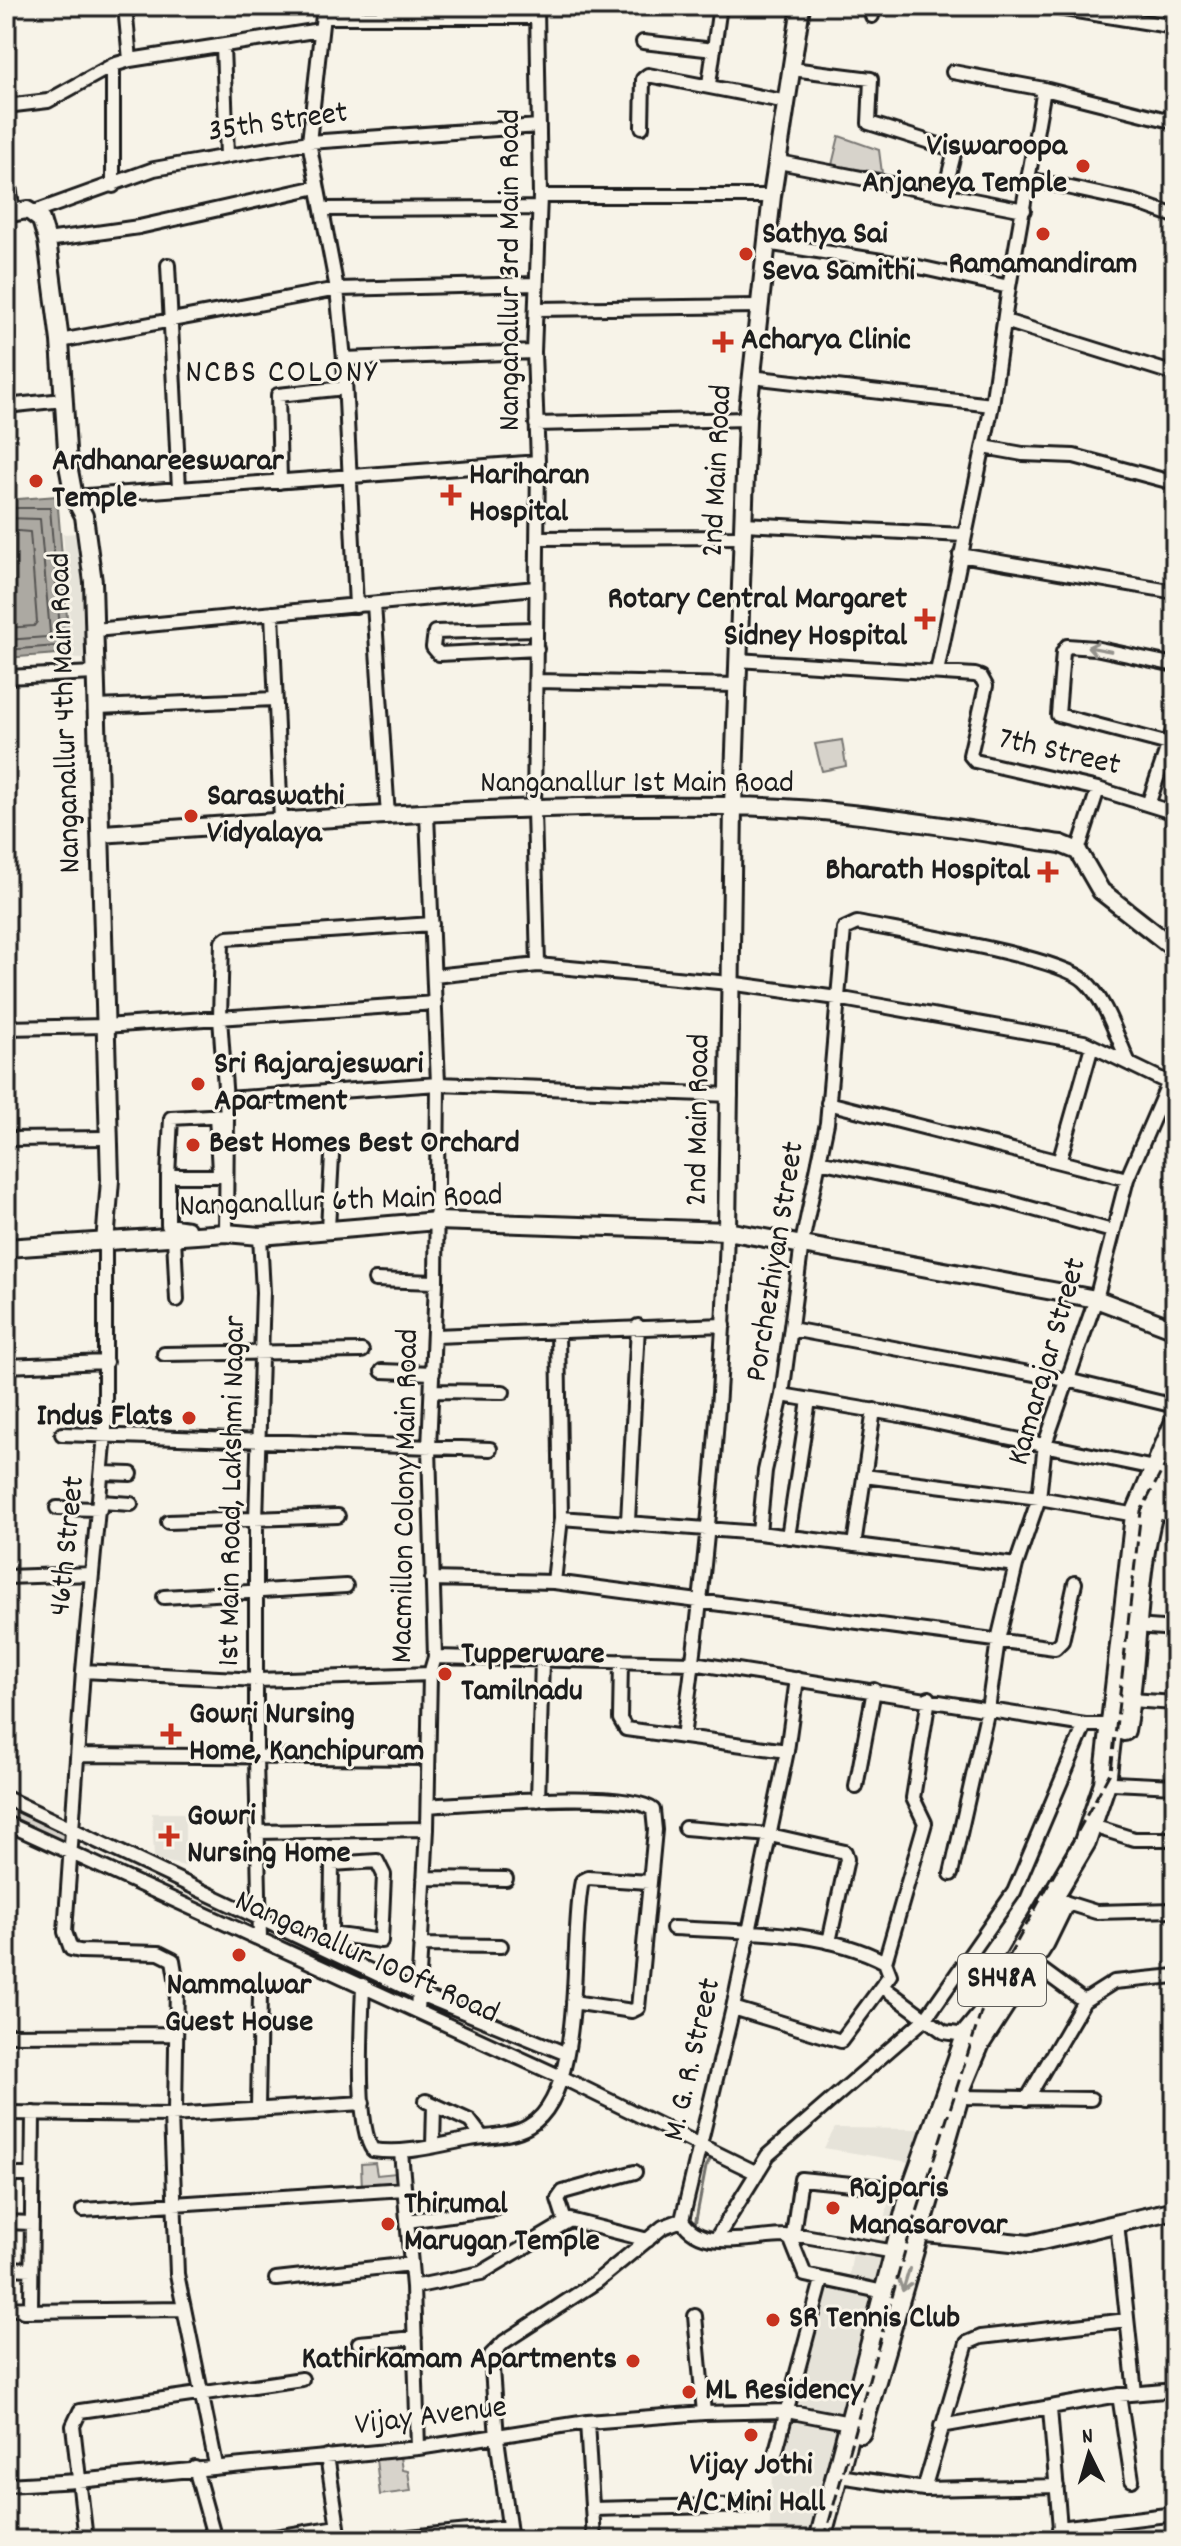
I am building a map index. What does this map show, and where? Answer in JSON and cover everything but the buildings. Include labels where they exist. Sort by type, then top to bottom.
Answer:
[{"type":"main road","name":"SH48A","points":[[832,2540],[884,2292],[895,2252],[911,2232],[912,2190],[982,2016],[1085,1842],[1105,1783],[1123,1715],[1144,1513],[1154,1468],[1175,1424]]},
{"type":"main road","name":"SH48A","points":[[820,2540],[911,2232],[934,2173],[974,2038],[1031,1962],[1096,1849],[1113,1783],[1136,1626],[1144,1513],[1175,1457]]},
{"type":"street","points":[[125,6],[130,60]]},
{"type":"street","points":[[709,84],[720,6]]},
{"type":"street","name":"2nd Main Road","points":[[727,1231],[733,806],[747,419],[772,196],[801,6]]},
{"type":"street","points":[[1046,6],[1086,9],[1175,27]]},
{"type":"street","points":[[6,106],[48,101],[68,93],[113,65],[130,60],[223,46],[322,18],[537,12]]},
{"type":"street","name":"Nanganallur 3rd Main Road","points":[[537,12],[540,202],[534,352],[538,462],[534,810],[538,965]]},
{"type":"street","points":[[322,18],[309,142],[337,289],[344,359],[356,606]]},
{"type":"street","points":[[643,42],[714,50]]},
{"type":"street","points":[[223,46],[227,156]]},
{"type":"street","points":[[113,65],[113,186]]},
{"type":"street","points":[[792,69],[871,79],[869,123],[955,150],[944,194]]},
{"type":"street","points":[[953,72],[1044,89],[1175,122]]},
{"type":"street","points":[[642,127],[643,79],[648,75],[709,84],[787,102]]},
{"type":"street","points":[[937,672],[992,405],[1044,89]]},
{"type":"street","name":"35th Street","points":[[32,213],[154,169],[227,156],[309,142],[539,126]]},
{"type":"street","points":[[779,162],[1024,210]]},
{"type":"street","points":[[1029,179],[1136,202],[1175,216]]},
{"type":"street","points":[[6,180],[8,213],[32,213]]},
{"type":"street","points":[[47,240],[139,227],[317,187]]},
{"type":"street","points":[[322,209],[772,196]]},
{"type":"street","name":"Nanganallur 4th Main Road","points":[[32,213],[41,220],[47,240],[74,497],[84,516],[88,536],[95,630],[108,1138],[105,1243]]},
{"type":"street","points":[[766,243],[914,266],[1009,287]]},
{"type":"street","points":[[168,265],[179,489]]},
{"type":"street","points":[[60,341],[337,289],[536,284]]},
{"type":"street","points":[[536,309],[758,306]]},
{"type":"street","points":[[1005,321],[1175,374]]},
{"type":"street","points":[[344,359],[534,352]]},
{"type":"street","points":[[751,377],[992,405]]},
{"type":"street","points":[[280,482],[278,395],[345,388]]},
{"type":"street","points":[[6,406],[63,400]]},
{"type":"street","points":[[536,424],[747,419]]},
{"type":"street","points":[[984,447],[1023,454],[1074,456],[1175,483]]},
{"type":"street","points":[[74,497],[538,462]]},
{"type":"street","points":[[537,538],[744,531],[964,535]]},
{"type":"street","points":[[960,555],[1175,592]]},
{"type":"street","points":[[95,630],[536,588]]},
{"type":"street","points":[[374,604],[388,816]]},
{"type":"street","points":[[272,613],[281,821]]},
{"type":"street","points":[[536,629],[435,632],[433,647],[439,654],[537,649]]},
{"type":"street","points":[[1169,744],[1058,715],[1063,652],[1067,646],[1074,644],[1175,665]]},
{"type":"street","name":"7th Street","points":[[737,660],[975,675],[985,682],[969,749],[975,761],[1149,802],[1175,813]]},
{"type":"street","points":[[6,677],[95,673]]},
{"type":"street","points":[[537,681],[737,685]]},
{"type":"street","points":[[98,707],[274,699]]},
{"type":"street","points":[[1149,802],[1175,725]]},
{"type":"street","points":[[1098,789],[1078,851],[1101,891],[1175,949]]},
{"type":"street","name":"Nanganallur 1st Main Road","points":[[102,834],[427,814],[733,806],[931,825],[1061,844],[1078,851]]},
{"type":"street","name":"Macmillon Colony Main Road","points":[[417,2011],[428,1806],[430,1674],[435,1657],[429,1448],[435,1336],[438,1084],[427,814]]},
{"type":"street","name":"Porchezhiyan Street","points":[[759,1533],[765,1471],[782,1395],[802,1243],[828,1103],[844,929],[857,923],[1012,955],[1076,974],[1093,990],[1129,1063]]},
{"type":"street","points":[[222,1115],[171,1118],[168,1176],[170,1228],[222,1231],[222,1115],[227,1099],[220,1018],[219,948],[227,938],[432,924]]},
{"type":"street","points":[[434,976],[538,965],[729,983],[837,998],[1092,1046],[1172,1084]]},
{"type":"street","points":[[6,1028],[105,1026],[435,1003]]},
{"type":"street","points":[[1060,1159],[1092,1046]]},
{"type":"street","points":[[227,1099],[438,1084],[731,1095]]},
{"type":"street","name":"Kamarajar Street","points":[[951,1874],[988,1709],[998,1640],[1016,1565],[1039,1498],[1045,1444],[1096,1299],[1127,1179],[1172,1084]]},
{"type":"street","points":[[828,1103],[1060,1159],[1127,1179]]},
{"type":"street","points":[[6,1139],[108,1138]]},
{"type":"street","points":[[328,1228],[332,1156]]},
{"type":"street","points":[[819,1161],[1001,1200],[1112,1231]]},
{"type":"street","points":[[168,1176],[223,1176]]},
{"type":"street","name":"Nanganallur 6th Main Road","points":[[6,1248],[105,1243],[222,1231],[260,1236],[437,1221],[727,1231],[1096,1299],[1174,1329]]},
{"type":"street","points":[[683,1737],[693,1663],[724,1325],[727,1231]]},
{"type":"street","name":"1st Main Road, Lakshmi Nagar","points":[[260,1236],[262,1354],[256,1520],[260,1938]]},
{"type":"street","points":[[174,1237],[177,1300]]},
{"type":"street","name":"46th Street","points":[[105,1243],[103,1473],[83,1671],[67,1942],[80,1951],[167,1954],[176,1969],[176,2034]]},
{"type":"street","points":[[375,1280],[436,1282]]},
{"type":"street","points":[[1174,1329],[1175,1310]]},
{"type":"street","points":[[435,1336],[724,1325]]},
{"type":"street","points":[[628,1521],[638,1326]]},
{"type":"street","points":[[791,1329],[1067,1380],[1175,1406]]},
{"type":"street","points":[[554,1582],[561,1518],[558,1333]]},
{"type":"street","points":[[164,1354],[362,1351]]},
{"type":"street","points":[[6,1366],[106,1362]]},
{"type":"street","points":[[382,1371],[433,1373]]},
{"type":"street","points":[[432,1391],[503,1392]]},
{"type":"street","points":[[782,1395],[874,1410],[1154,1468]]},
{"type":"street","points":[[788,1537],[809,1400]]},
{"type":"street","points":[[854,1545],[874,1410]]},
{"type":"street","points":[[62,1434],[490,1449]]},
{"type":"street","points":[[103,1473],[131,1474]]},
{"type":"street","points":[[864,1476],[1175,1516]]},
{"type":"street","points":[[57,1508],[131,1504]]},
{"type":"street","points":[[168,1522],[338,1516]]},
{"type":"street","points":[[561,1518],[759,1533],[1016,1565]]},
{"type":"street","points":[[6,1577],[92,1574]]},
{"type":"street","points":[[432,1579],[554,1582],[698,1598],[1046,1648],[1060,1646],[1075,1583]]},
{"type":"street","points":[[164,1597],[257,1594],[346,1586]]},
{"type":"street","points":[[1136,1626],[1175,1629]]},
{"type":"street","points":[[435,1657],[693,1663],[1085,1725],[1175,1703]]},
{"type":"street","points":[[538,1800],[542,1660]]},
{"type":"street","points":[[621,1661],[622,1726],[632,1731],[787,1751]]},
{"type":"street","points":[[83,1671],[258,1680],[430,1674]]},
{"type":"street","name":"M. G. R. Street","points":[[682,2220],[702,2146],[770,1835],[787,1751],[797,1679]]},
{"type":"street","points":[[856,1787],[874,1690]]},
{"type":"street","points":[[733,2008],[814,2030],[841,2041],[883,1987],[890,1975],[885,1962],[925,1823],[913,1798],[929,1698]]},
{"type":"street","points":[[716,2239],[768,2155],[926,2018],[1014,1892],[1085,1725]]},
{"type":"street","points":[[78,1755],[427,1758]]},
{"type":"street","points":[[1113,1783],[1175,1786]]},
{"type":"street","points":[[6,1798],[353,1964],[567,2054]]},
{"type":"street","points":[[428,1806],[595,1799],[650,1807],[655,1830],[638,2008],[632,2011],[573,2002]]},
{"type":"street","name":"Nanganallur 100ft Road","points":[[6,1823],[561,2077],[757,2173]]},
{"type":"street","points":[[685,1828],[770,1835],[846,1854],[829,1942]]},
{"type":"street","points":[[257,1832],[427,1829]]},
{"type":"street","points":[[1102,1829],[1134,1839],[1175,1839]]},
{"type":"street","points":[[377,1861],[384,1875],[383,1934],[381,1941],[358,1940],[331,1934],[328,1930],[332,1864],[377,1861]]},
{"type":"street","points":[[424,1878],[506,1879]]},
{"type":"street","points":[[363,1985],[363,2103],[368,2143],[373,2150],[401,2152],[513,2132],[530,2125],[546,2110],[561,2077],[573,2002],[582,1881],[588,1878],[649,1882]]},
{"type":"street","points":[[1064,1902],[1096,1912],[1175,1910]]},
{"type":"street","points":[[673,1928],[749,1932],[829,1942],[868,1953],[885,1962]]},
{"type":"street","points":[[353,1964],[358,1940]]},
{"type":"street","points":[[420,1945],[501,1946]]},
{"type":"street","points":[[1031,1962],[1084,2001]]},
{"type":"street","points":[[1027,2099],[1084,2001],[1114,1982],[1175,1976]]},
{"type":"street","points":[[883,1987],[953,2036],[974,2038]]},
{"type":"street","points":[[258,2108],[260,1995]]},
{"type":"street","points":[[6,2035],[176,2034],[173,2114],[177,2274],[216,2465]]},
{"type":"street","points":[[958,2097],[1091,2099]]},
{"type":"street","points":[[6,2113],[173,2114],[363,2103]]},
{"type":"street","points":[[433,2146],[430,2103],[470,2121],[482,2137]]},
{"type":"street","points":[[6,2310],[31,2308],[33,2113]]},
{"type":"street","points":[[401,2152],[413,2287],[418,2448]]},
{"type":"street","points":[[565,2221],[558,2199],[563,2192],[635,2172]]},
{"type":"street","points":[[6,2175],[33,2175]]},
{"type":"street","points":[[895,2252],[793,2234],[801,2179],[912,2190]]},
{"type":"street","points":[[83,2210],[174,2207],[404,2189]]},
{"type":"street","points":[[407,2221],[494,2209]]},
{"type":"street","points":[[911,2232],[1029,2244],[1175,2210]]},
{"type":"street","points":[[413,2287],[481,2273],[565,2221],[575,2220],[648,2240]]},
{"type":"street","points":[[409,2537],[510,2533],[490,2365],[497,2348],[596,2282],[663,2227],[682,2220],[691,2231],[716,2239],[785,2236],[791,2240],[805,2275],[884,2292]]},
{"type":"street","points":[[6,2222],[32,2223]]},
{"type":"street","points":[[1117,2223],[1135,2393]]},
{"type":"street","points":[[276,2279],[411,2264]]},
{"type":"street","points":[[6,2268],[31,2269]]},
{"type":"street","points":[[773,2462],[822,2280]]},
{"type":"street","points":[[6,2310],[184,2309]]},
{"type":"street","points":[[695,2316],[704,2413]]},
{"type":"street","points":[[924,2489],[967,2343],[981,2337],[1127,2320]]},
{"type":"street","points":[[359,2343],[415,2338]]},
{"type":"street","points":[[86,2540],[73,2426],[80,2411],[302,2379]]},
{"type":"street","points":[[941,2426],[1119,2395],[1175,2390]]},
{"type":"street","points":[[1119,2395],[1132,2480]]},
{"type":"street","points":[[1050,2409],[1060,2534],[1175,2514]]},
{"type":"street","name":"Vijay Avenue","points":[[6,2485],[78,2481],[216,2465],[418,2448],[587,2422],[704,2413],[787,2411],[855,2424]]},
{"type":"street","points":[[587,2422],[594,2540]]},
{"type":"street","points":[[257,2540],[339,2533],[327,2456]]},
{"type":"street","points":[[195,2468],[215,2540]]},
{"type":"street","points":[[846,2477],[924,2489],[1057,2486]]},
{"type":"street","points":[[592,2509],[756,2505]]},
{"type":"shaded area","points":[[839,136],[879,150],[882,173],[832,165]]},
{"type":"shaded area","points":[[77,533],[90,659],[73,659],[63,534]]},
{"type":"shaded area","points":[[842,740],[846,766],[822,771],[815,744]]},
{"type":"shaded area","points":[[6,1802],[67,1830],[65,1847],[6,1820]]},
{"type":"shaded area","name":"Gowri Nursing Home","points":[[152,1813],[185,1813],[185,1866],[154,1859]]},
{"type":"shaded area","points":[[835,2128],[920,2129],[915,2163],[824,2148]]},
{"type":"shaded area","points":[[375,2163],[377,2175],[396,2173],[397,2186],[362,2188],[361,2164]]},
{"type":"shaded area","points":[[890,2192],[909,2194],[817,2540],[769,2540],[772,2475],[826,2286],[847,2290],[854,2246],[880,2250]]},
{"type":"shaded area","points":[[400,2457],[402,2470],[408,2471],[411,2491],[380,2495],[376,2459]]},
{"type":"water","points":[[57,496],[70,653],[6,658],[6,500]]},
{"type":"waterway","points":[[695,2225],[710,2160]]},
{"type":"railway","points":[[824,2540],[908,2240],[985,2000],[1111,1771],[1141,1511],[1175,1446]]},
{"type":"place","name":"Viswaroopa Anjaneya Temple","points":[[1083,166]]},
{"type":"place","name":"Ramamandiram","points":[[1043,234]]},
{"type":"place","name":"Sathya Sai Seva Samithi","points":[[746,254]]},
{"type":"place","name":"Acharya Clinic","points":[[723,342]]},
{"type":"place","name":"Ardhanareeswarar Temple","points":[[36,481]]},
{"type":"place","name":"Hariharan Hospital","points":[[451,495]]},
{"type":"place","name":"Rotary Central Margaret Sidney Hospital","points":[[925,619]]},
{"type":"place","name":"Saraswathi Vidyalaya","points":[[191,816]]},
{"type":"place","name":"Bharath Hospital","points":[[1048,872]]},
{"type":"place","name":"Sri Rajarajeswari Apartment","points":[[198,1084]]},
{"type":"place","name":"Best Homes Best Orchard","points":[[193,1145]]},
{"type":"place","name":"Indus Flats","points":[[189,1418]]},
{"type":"place","name":"Tupperware Tamilnadu","points":[[445,1674]]},
{"type":"place","name":"Gowri Nursing Home, Kanchipuram","points":[[171,1734]]},
{"type":"place","name":"Gowri Nursing Home","points":[[169,1836]]},
{"type":"place","name":"Nammalwar Guest House","points":[[239,1955]]},
{"type":"place","name":"Rajparis Manasarovar","points":[[833,2208]]},
{"type":"place","name":"Thirumal Marugan Temple","points":[[388,2224]]},
{"type":"place","name":"SR Tennis Club","points":[[773,2320]]},
{"type":"place","name":"Kathirkamam Apartments","points":[[633,2361]]},
{"type":"place","name":"ML Residency","points":[[689,2392]]},
{"type":"place","name":"Vijay Jothi A/C Mini Hall","points":[[751,2435]]},
{"type":"district","name":"NCBS COLONY","points":[[282,374]]}]
